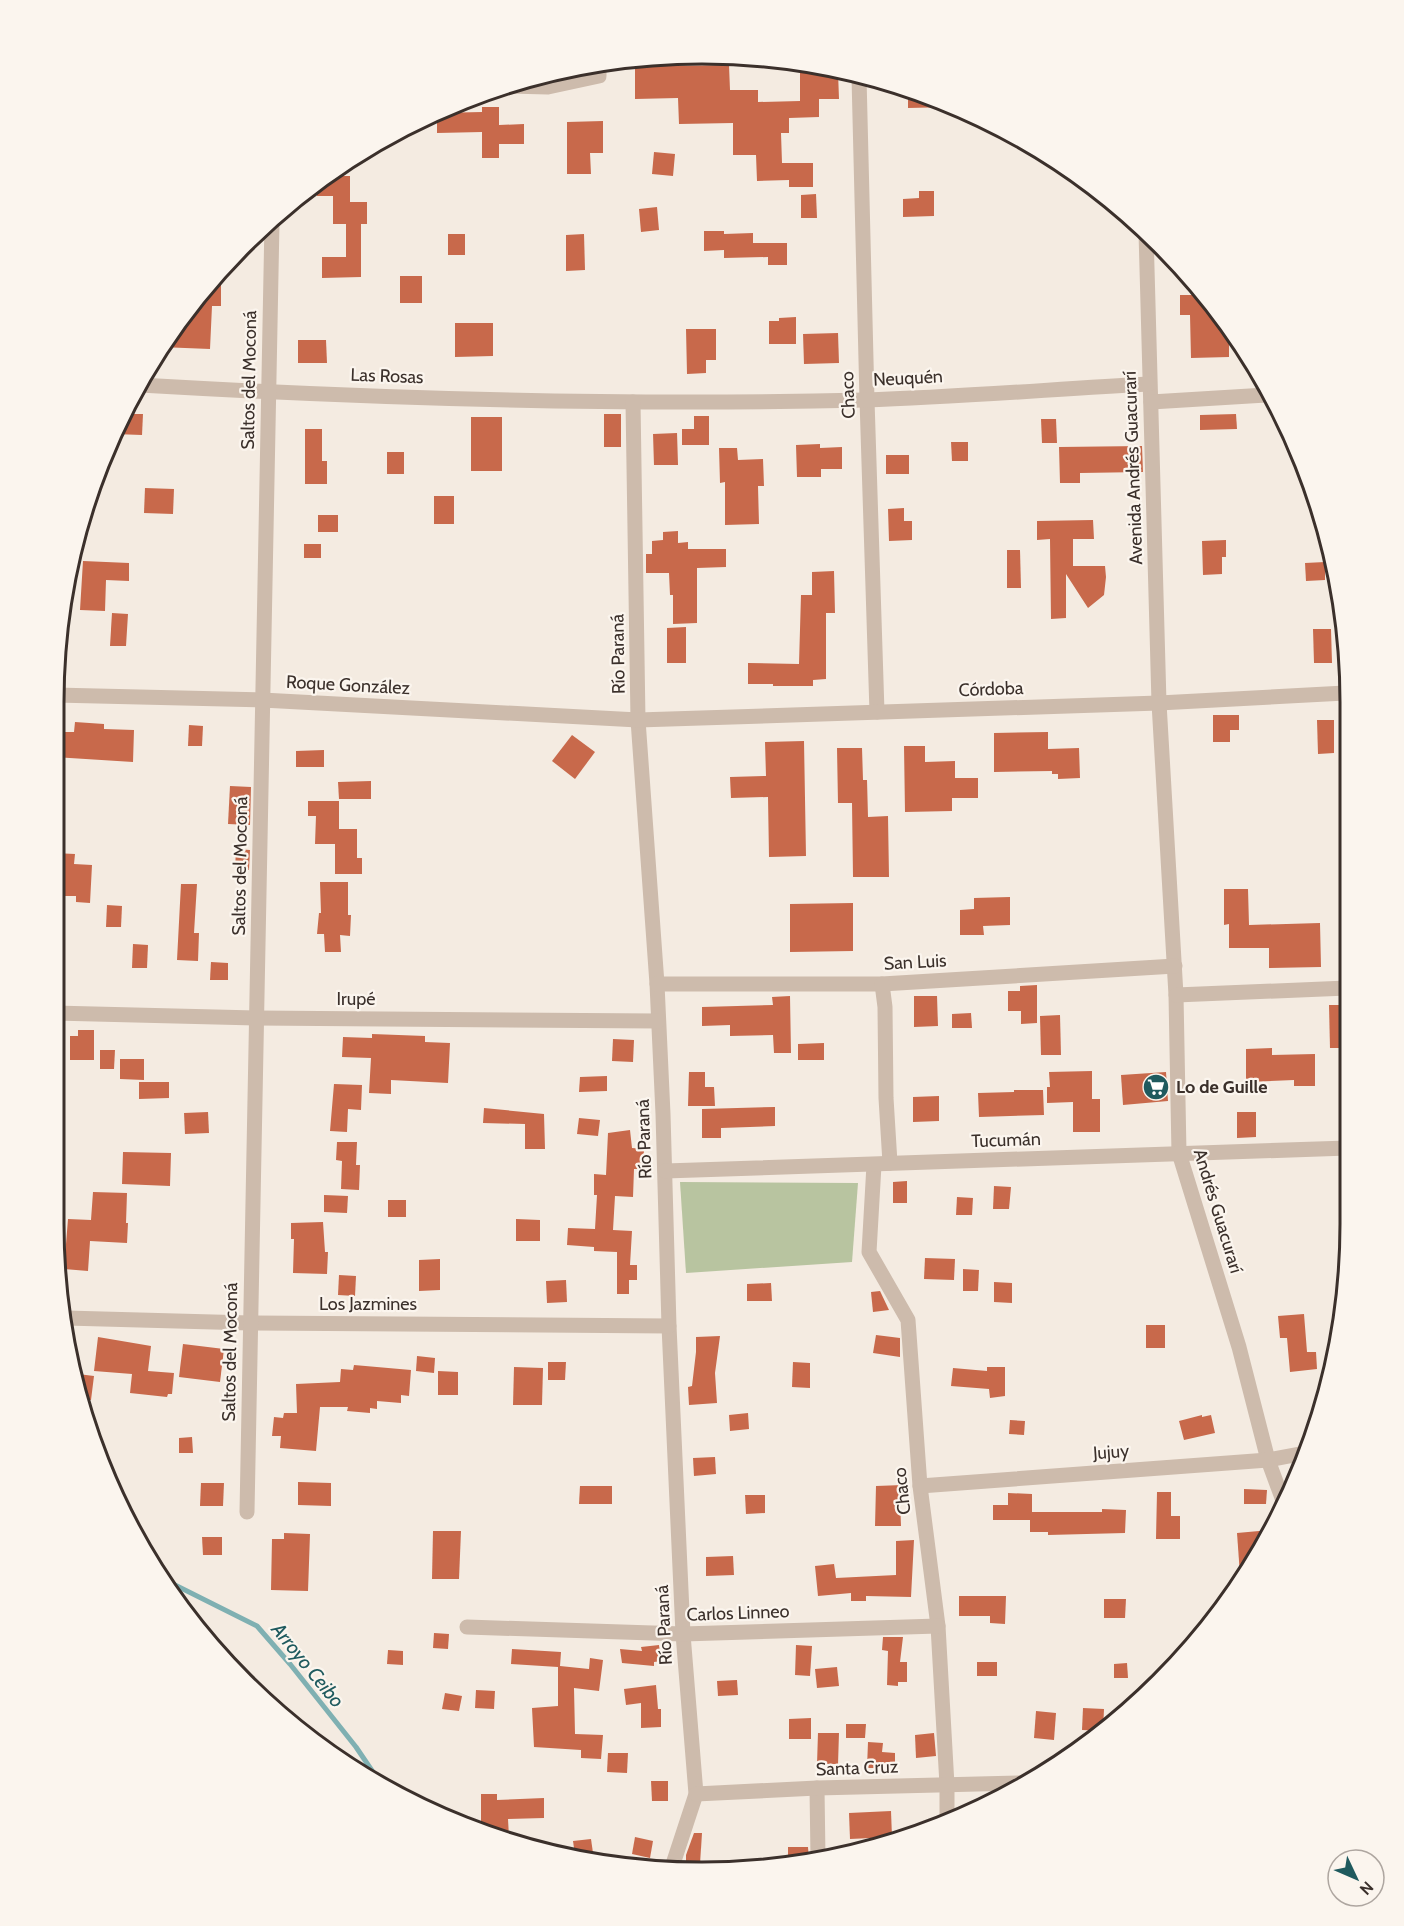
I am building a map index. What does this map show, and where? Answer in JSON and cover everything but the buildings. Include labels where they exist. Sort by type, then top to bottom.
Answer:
[{"type":"street","points":[[535,87],[548,87],[582,76]]},
{"type":"street","name":"Chaco","points":[[859,84],[877,712]]},
{"type":"street","name":"Saltos del Moconá","points":[[247,1512],[272,232]]},
{"type":"street","name":"Avenida Andrés Guacurarí","points":[[1146,245],[1159,703]]},
{"type":"street","name":"Neuquén","points":[[633,402],[867,400],[1149,384]]},
{"type":"street","name":"Las Rosas","points":[[148,386],[268,393],[633,402]]},
{"type":"street","points":[[1151,402],[1261,395]]},
{"type":"street","name":"Río Paraná","points":[[633,402],[638,720],[657,984],[683,1634],[696,1794],[674,1861]]},
{"type":"street","name":"Córdoba","points":[[638,720],[1159,703],[1340,693]]},
{"type":"street","name":"Roque González","points":[[64,695],[262,700],[638,720]]},
{"type":"street","name":"Andrés Guacurarí","points":[[1159,703],[1175,966],[1179,1153],[1239,1347],[1268,1460],[1280,1493]]},
{"type":"street","name":"San Luis","points":[[657,984],[882,984],[1175,966]]},
{"type":"street","points":[[882,984],[885,1006],[886,1098],[890,1163]]},
{"type":"street","points":[[1176,995],[1340,988]]},
{"type":"street","name":"Irupé","points":[[64,1013],[256,1018],[658,1021]]},
{"type":"street","name":"Tucumán","points":[[665,1171],[1340,1148]]},
{"type":"street","name":"Chaco","points":[[874,1165],[868,1252],[908,1320],[920,1486],[938,1626],[947,1813]]},
{"type":"street","name":"Los Jazmines","points":[[72,1318],[250,1323],[669,1326]]},
{"type":"street","name":"Jujuy","points":[[920,1486],[1268,1460],[1296,1455]]},
{"type":"street","name":"Carlos Linneo","points":[[467,1627],[683,1634],[938,1626]]},
{"type":"street","name":"Santa Cruz","points":[[696,1794],[817,1788],[1007,1783]]},
{"type":"street","points":[[817,1788],[818,1850]]},
{"type":"green space","points":[[680,1182],[858,1183],[852,1262],[686,1273]]},
{"type":"waterway","name":"Arroyo Ceibo","points":[[178,1586],[257,1626],[290,1664],[370,1768]]},
{"type":"place","name":"Lo de Guille","points":[[1156,1087]]}]
